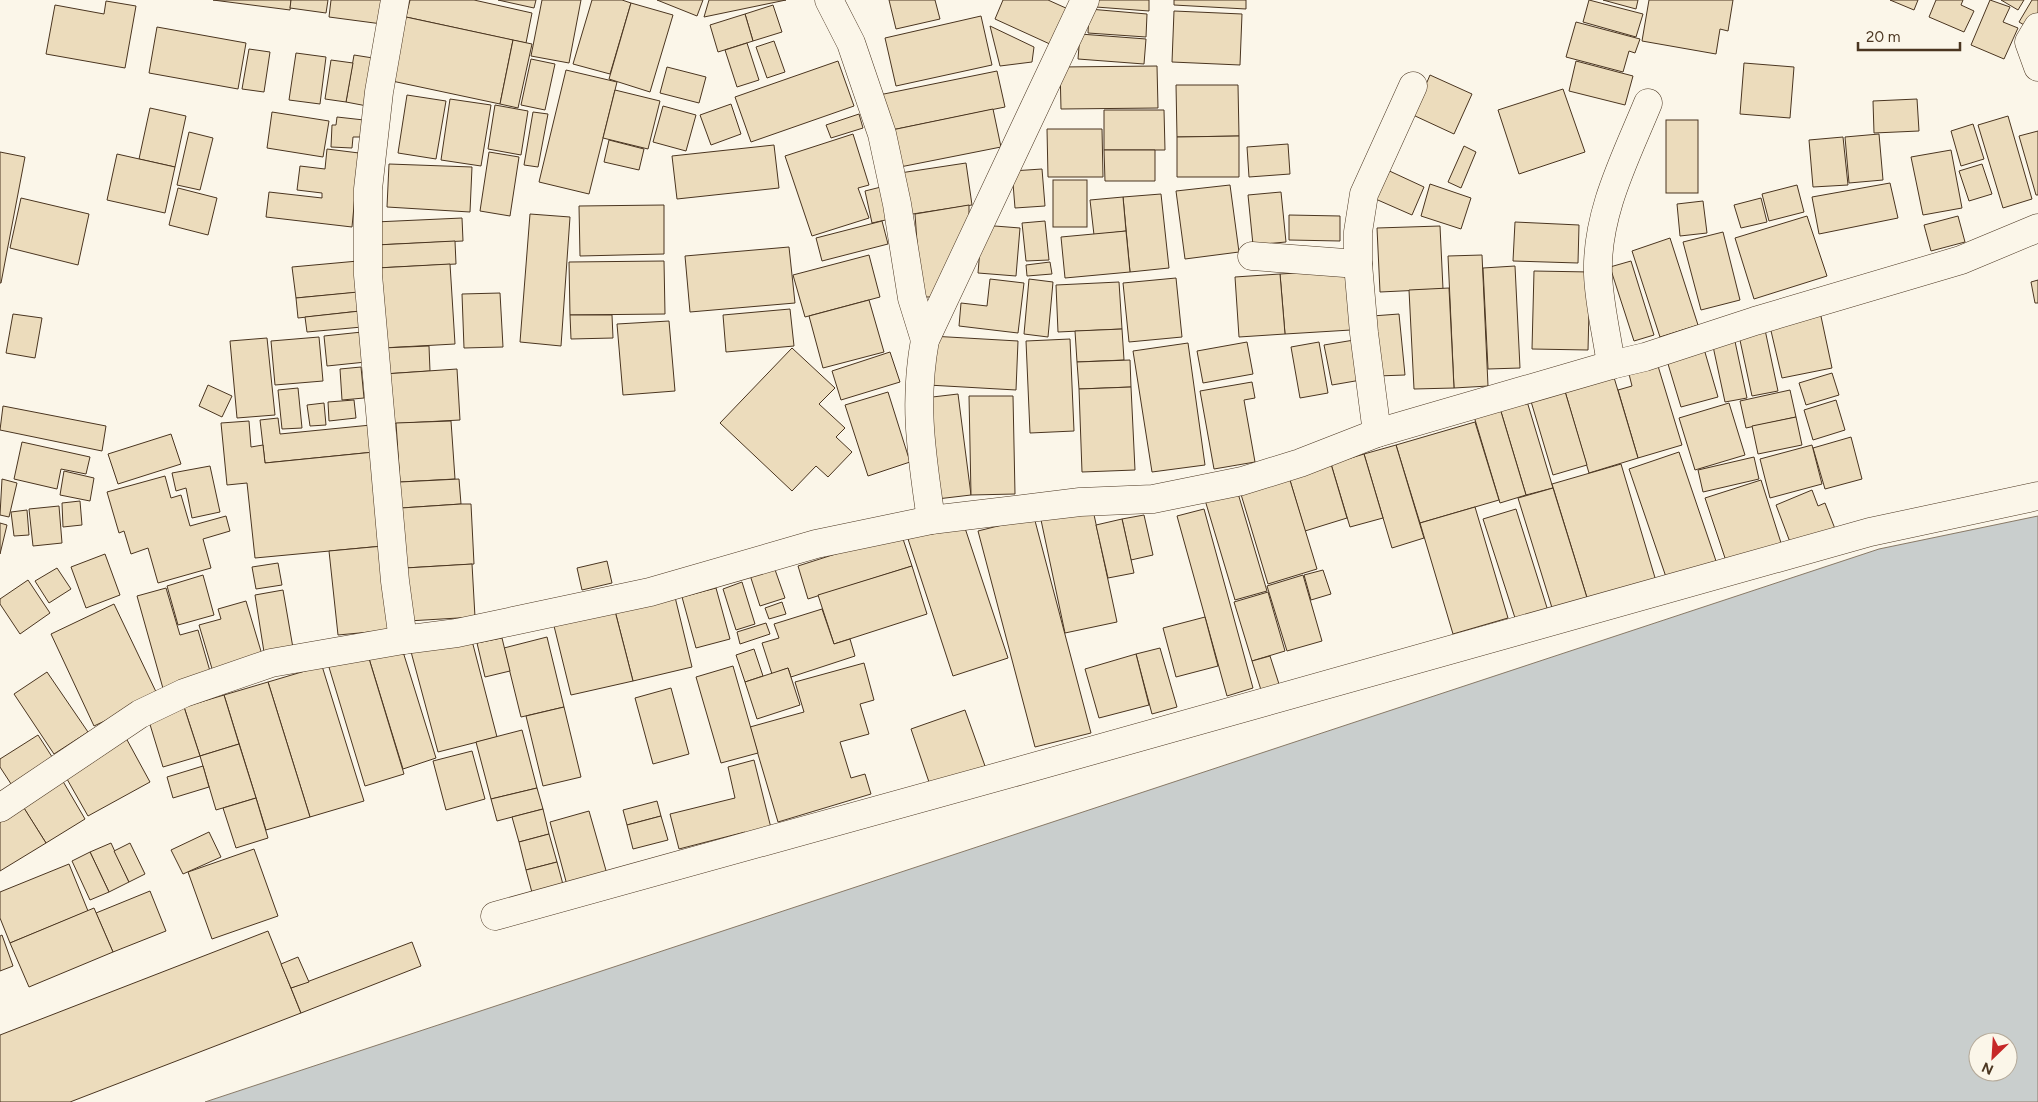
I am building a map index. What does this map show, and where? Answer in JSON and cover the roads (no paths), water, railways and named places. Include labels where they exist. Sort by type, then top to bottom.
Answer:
[{"type":"street","points":[[395,0],[379,92],[368,189],[368,276],[395,581],[403,640]]},
{"type":"street","points":[[829,0],[851,43],[882,134],[898,204],[912,298],[925,340]]},
{"type":"street","points":[[930,520],[919,432],[918,401],[925,340],[1085,0]]},
{"type":"street","points":[[2038,27],[2029,42],[2038,67]]},
{"type":"street","points":[[1377,434],[1358,264],[1358,232],[1364,194],[1413,86]]},
{"type":"street","points":[[1611,365],[1598,274],[1599,245],[1607,203],[1648,103]]},
{"type":"street","points":[[0,808],[140,714],[184,693],[271,663],[403,640],[457,633],[650,592],[816,544],[930,520],[1080,502],[1153,499],[1242,481],[1300,463],[1377,434],[1611,365],[1645,357],[1755,321],[1961,260],[2038,228]]},
{"type":"street","points":[[1252,256],[1358,264]]},
{"type":"street","points":[[496,916],[1019,772],[1870,532],[2038,496]]}]
